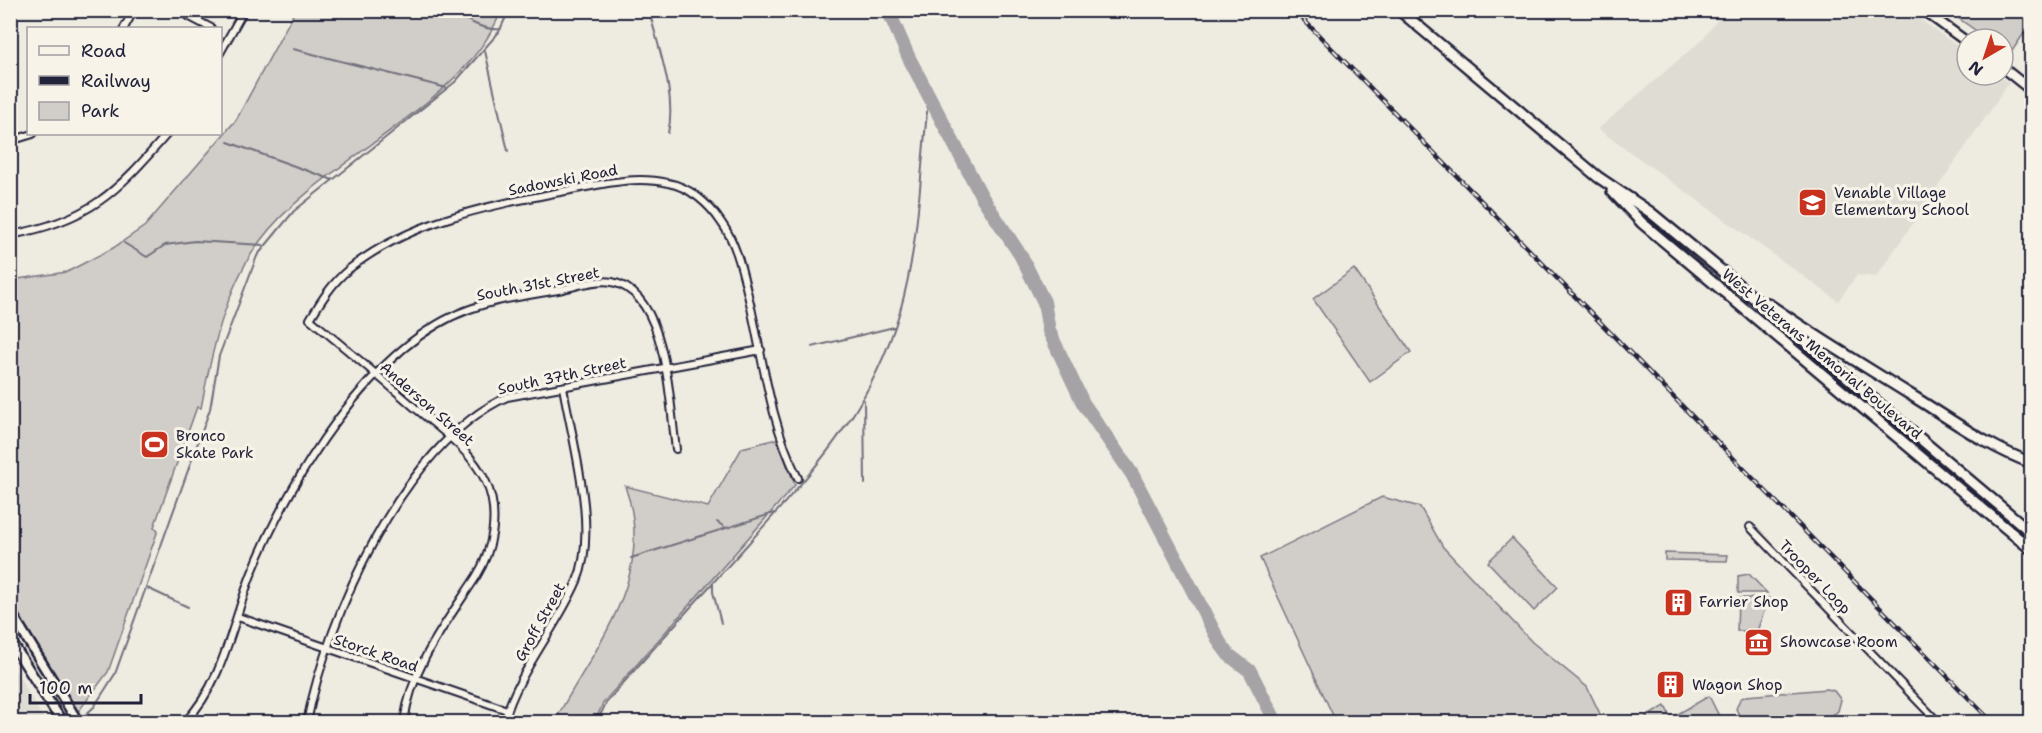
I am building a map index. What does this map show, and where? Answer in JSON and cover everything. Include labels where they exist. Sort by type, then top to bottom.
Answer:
[{"type":"main road","name":"West Veterans Memorial Boulevard","points":[[1399,10],[1598,177],[1650,212],[1717,267],[2031,533]]},
{"type":"main road","name":"West Veterans Memorial Boulevard","points":[[1598,177],[1642,223],[2031,550]]},
{"type":"main road","points":[[1717,267],[1820,341],[2007,454],[2031,463]]},
{"type":"street","points":[[125,27],[134,10]]},
{"type":"street","points":[[177,10],[209,27]]},
{"type":"street","points":[[222,49],[244,10]]},
{"type":"street","points":[[1923,10],[1955,33]]},
{"type":"street","points":[[222,34],[228,38]]},
{"type":"street","points":[[2015,77],[2031,88]]},
{"type":"street","points":[[10,141],[30,135]]},
{"type":"street","points":[[10,235],[65,222],[92,207],[122,184],[166,135]]},
{"type":"street","name":"Sadowski Road","points":[[310,319],[327,292],[348,270],[378,251],[431,224],[474,209],[624,180],[669,183],[683,188],[712,210],[723,224],[738,257],[777,422],[798,478]]},
{"type":"street","name":"South 31st Street","points":[[185,723],[212,682],[238,617],[251,576],[300,473],[333,427],[377,375],[420,335],[468,309],[509,299],[611,282],[637,294],[646,305],[658,334],[676,449]]},
{"type":"street","name":"Anderson Street","points":[[310,319],[449,436],[471,458],[486,481],[492,504],[492,534],[484,565],[423,658],[404,723]]},
{"type":"street","name":"South 37th Street","points":[[307,723],[325,648],[359,569],[413,481],[449,436],[483,408],[507,397],[761,350]]},
{"type":"street","name":"Groff Street","points":[[504,723],[514,691],[566,603],[578,578],[585,551],[583,502],[563,387]]},
{"type":"street","name":"Trooper Loop","points":[[1750,527],[1938,723]]},
{"type":"street","points":[[10,611],[78,723]]},
{"type":"street","name":"Storck Road","points":[[238,617],[507,710]]},
{"type":"street","points":[[10,640],[62,723]]},
{"type":"shaded area","name":"Venable Village Elementary School","points":[[1724,11],[1908,11],[1955,44],[1955,87],[2006,87],[1876,277],[1857,275],[1838,301],[1598,129],[1703,39]]},
{"type":"shaded area","points":[[10,661],[44,720],[42,722],[11,722]]},
{"type":"green space","points":[[295,11],[501,11],[483,45],[457,76],[425,104],[318,184],[286,212],[260,241],[248,260],[229,300],[215,343],[201,408],[197,407],[154,527],[158,530],[108,672],[78,712],[11,602],[11,280],[67,272],[113,248],[145,226],[236,120]]},
{"type":"green space","points":[[1948,11],[2031,11],[2031,23],[2015,47],[2015,27],[1971,27]]},
{"type":"green space","points":[[1354,269],[1411,352],[1370,382],[1313,299]]},
{"type":"green space","points":[[777,439],[795,485],[603,703],[595,722],[555,721],[603,637],[628,580],[634,550],[633,519],[625,486],[708,507],[742,448]]},
{"type":"green space","points":[[1382,497],[1420,507],[1443,547],[1532,642],[1587,687],[1604,722],[1336,722],[1260,558]]},
{"type":"green space","points":[[1512,538],[1558,587],[1534,611],[1488,562]]},
{"type":"green space","points":[[1665,553],[1728,555],[1727,561],[1665,560]]},
{"type":"green space","points":[[1749,574],[1767,593],[1738,593],[1738,576]]},
{"type":"green space","points":[[1738,598],[1769,598],[1757,631],[1737,631]]},
{"type":"green space","points":[[1827,689],[1834,691],[1841,700],[1838,711],[1822,718],[1795,722],[1757,722],[1743,718],[1736,709],[1740,699],[1746,696]]},
{"type":"green space","points":[[1709,696],[1722,722],[1637,722],[1665,706],[1671,718]]},
{"type":"waterway","points":[[452,10],[481,27],[501,29]]},
{"type":"waterway","points":[[84,716],[94,707],[115,674],[210,409],[219,356],[257,256],[294,211],[455,82],[499,32],[509,10]]},
{"type":"waterway","points":[[649,10],[668,87],[670,103],[668,133]]},
{"type":"waterway","points":[[888,10],[909,58],[982,197],[1021,256],[1044,302],[1049,331],[1083,403],[1132,474],[1220,643],[1229,655],[1250,671],[1276,722]]},
{"type":"waterway","points":[[293,49],[447,88]]},
{"type":"waterway","points":[[485,51],[508,151]]},
{"type":"waterway","points":[[597,722],[606,703],[818,463],[857,409],[873,379],[888,347],[907,285],[916,231],[929,95]]},
{"type":"waterway","points":[[228,142],[333,180]]},
{"type":"waterway","points":[[124,243],[147,257],[165,245],[195,241],[263,245]]},
{"type":"waterway","points":[[812,347],[894,327]]},
{"type":"waterway","points":[[864,400],[865,484]]},
{"type":"waterway","points":[[631,558],[774,513]]},
{"type":"waterway","points":[[717,522],[726,528]]},
{"type":"waterway","points":[[713,582],[713,592],[721,623]]},
{"type":"waterway","points":[[147,588],[188,607]]},
{"type":"waterway","points":[[10,719],[13,722]]},
{"type":"railway","points":[[1294,10],[1992,722]]},
{"type":"place","name":"Venable Village Elementary School","points":[[1813,202]]},
{"type":"place","name":"Bronco Skate Park","points":[[155,445]]},
{"type":"place","name":"Farrier Shop","points":[[1678,602]]},
{"type":"place","name":"Showcase Room","points":[[1759,642]]},
{"type":"place","name":"Wagon Shop","points":[[1671,685]]}]
